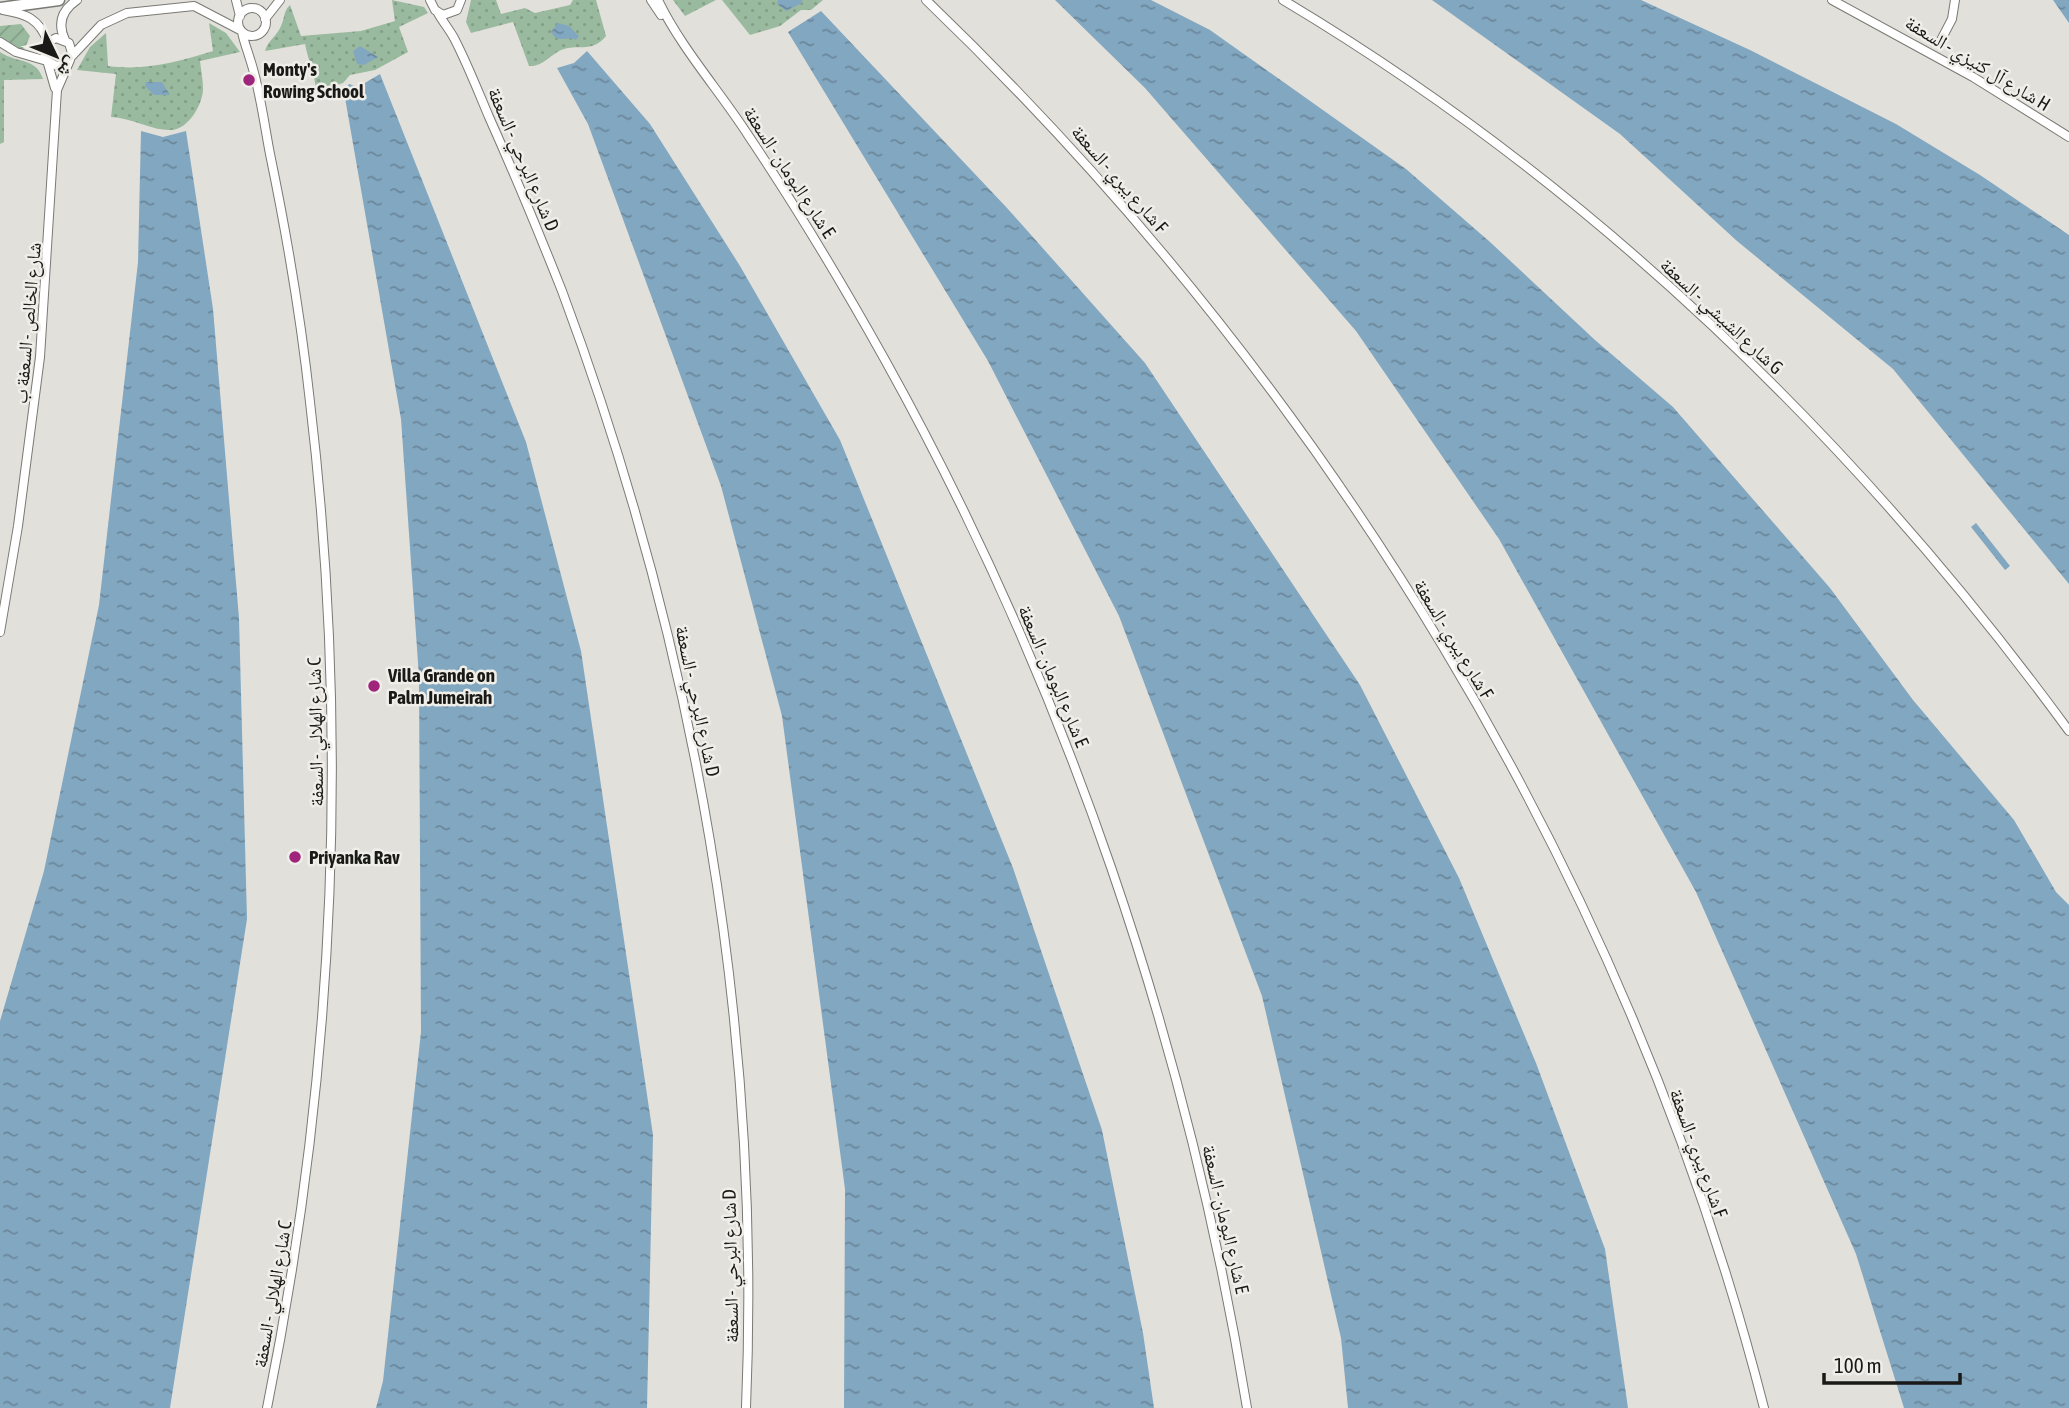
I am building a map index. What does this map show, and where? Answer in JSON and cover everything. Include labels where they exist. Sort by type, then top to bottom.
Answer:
[{"type":"main road","points":[[0,9],[59,0]]},
{"type":"street","points":[[71,58],[72,49],[66,40],[61,18],[77,0]]},
{"type":"street","points":[[236,0],[241,31]]},
{"type":"street","points":[[212,14],[239,16],[255,6],[279,0]]},
{"type":"street","points":[[250,58],[252,45],[265,19],[279,0]]},
{"type":"street","points":[[419,0],[453,13],[461,0]]},
{"type":"street","name":"شارع البومان - السعفة E","points":[[651,0],[671,24],[783,189],[879,349],[954,491],[1032,660],[1104,846],[1165,1037],[1213,1231],[1247,1408]]},
{"type":"street","name":"شارع البومان - السعفة E","points":[[658,0],[671,24]]},
{"type":"street","name":"شارع يبري - السعفة F","points":[[926,0],[1072,148],[1215,316],[1346,494],[1456,670],[1550,844],[1633,1024],[1704,1210],[1764,1408]]},
{"type":"street","name":"شارع الشيشي - السعفة G","points":[[1283,0],[1387,65],[1500,146],[1598,225],[1693,308],[1822,435],[1897,516],[1996,633],[2069,731]]},
{"type":"street","name":"شارع آل كنيزي - السعفة H","points":[[1832,0],[1930,51],[2069,137]]},
{"type":"street","points":[[1941,40],[1952,19],[1955,0]]},
{"type":"street","points":[[24,54],[36,52],[56,38],[66,40],[95,30],[127,13],[188,5],[212,14],[253,36],[260,33]]},
{"type":"street","points":[[255,6],[265,19]]},
{"type":"street","name":"شارع البرحي - السعفة D","points":[[433,7],[452,35],[535,225],[599,395],[648,557],[688,722],[718,890],[737,1059],[747,1228],[746,1408]]},
{"type":"street","points":[[0,9],[30,17],[41,27],[47,44],[48,62]]},
{"type":"street","name":"شارع البرحي - السعفة D","points":[[452,35],[453,13]]},
{"type":"street","points":[[0,42],[57,66],[71,58],[95,30]]},
{"type":"street","name":"شارع الهلالي - السعفة C","points":[[241,31],[250,58],[292,269],[310,402],[324,549],[332,737],[331,872],[318,1073],[292,1273],[267,1408]]},
{"type":"street","name":"شارع الخالص - السعفة ب","points":[[0,632],[23,492],[41,346],[57,98],[59,82],[71,58]]},
{"type":"street","name":"شارع الخالص - السعفة ب","points":[[48,62],[57,98]]},
{"type":"green space","points":[[392,0],[424,7],[428,13],[399,27],[408,52],[375,70],[350,75],[343,83],[316,91],[305,44],[265,51],[290,5],[301,36],[361,31],[395,21]]},
{"type":"green space","points":[[471,0],[496,0],[501,14],[525,8],[535,13],[570,5],[573,0],[596,0],[606,36],[596,44],[564,49],[539,64],[529,66],[513,22],[471,33],[466,22]]},
{"type":"green space","points":[[673,0],[716,0],[685,16]]},
{"type":"green space","points":[[722,0],[823,0],[811,10],[801,10],[780,26],[750,35]]},
{"type":"green space","points":[[209,23],[226,33],[240,52],[200,61],[203,89],[200,102],[189,121],[177,129],[157,129],[111,117],[116,74],[77,70],[90,47],[106,33],[108,66],[161,64],[213,51]]},
{"type":"green space","points":[[21,24],[30,36],[25,48],[17,52],[0,45],[0,26]]},
{"type":"green space","points":[[0,52],[36,67],[43,79],[4,80],[4,142],[0,144]]},
{"type":"water","points":[[778,0],[802,0],[802,3],[786,11],[777,4]]},
{"type":"water","points":[[1055,0],[1151,0],[1210,30],[1406,169],[1673,407],[1830,588],[1913,700],[2014,820],[2056,892],[2069,905],[2069,1408],[1904,1408],[1856,1254],[1696,892],[1499,539],[1356,331],[1145,88]]},
{"type":"water","points":[[1432,0],[1641,0],[1750,50],[1896,124],[1980,175],[2069,235],[2069,584],[1893,369],[1737,241],[1620,134]]},
{"type":"water","points":[[2053,0],[2069,0],[2069,23]]},
{"type":"water","points":[[821,11],[1007,208],[1145,363],[1360,685],[1459,878],[1536,1063],[1605,1249],[1628,1408],[1348,1408],[1341,1338],[1262,996],[1119,616],[988,361],[788,32]]},
{"type":"water","points":[[558,23],[569,26],[579,36],[576,40],[554,36],[551,32]]},
{"type":"water","points":[[360,46],[378,57],[364,65],[357,64],[353,51]]},
{"type":"water","points":[[587,51],[650,124],[740,266],[840,440],[1013,868],[1102,1130],[1143,1333],[1154,1408],[844,1408],[845,1189],[782,716],[721,486],[588,124],[557,68],[574,63]]},
{"type":"water","points":[[380,74],[526,442],[581,651],[653,1135],[647,1408],[376,1408],[383,1381],[421,1032],[419,677],[401,419],[344,92],[349,84],[358,87]]},
{"type":"water","points":[[146,82],[162,82],[170,95],[154,95],[145,86]]},
{"type":"water","points":[[141,131],[163,137],[186,131],[213,309],[239,618],[247,919],[170,1408],[0,1408],[0,1021],[44,871],[99,605],[138,262]]},
{"type":"water","points":[[1976,523],[2010,566],[2005,570],[1971,527]]},
{"type":"place","name":"Monty's Rowing School","points":[[249,80]]},
{"type":"place","name":"Villa Grande on Palm Jumeirah","points":[[374,686]]},
{"type":"place","name":"Priyanka Rav","points":[[295,857]]}]
